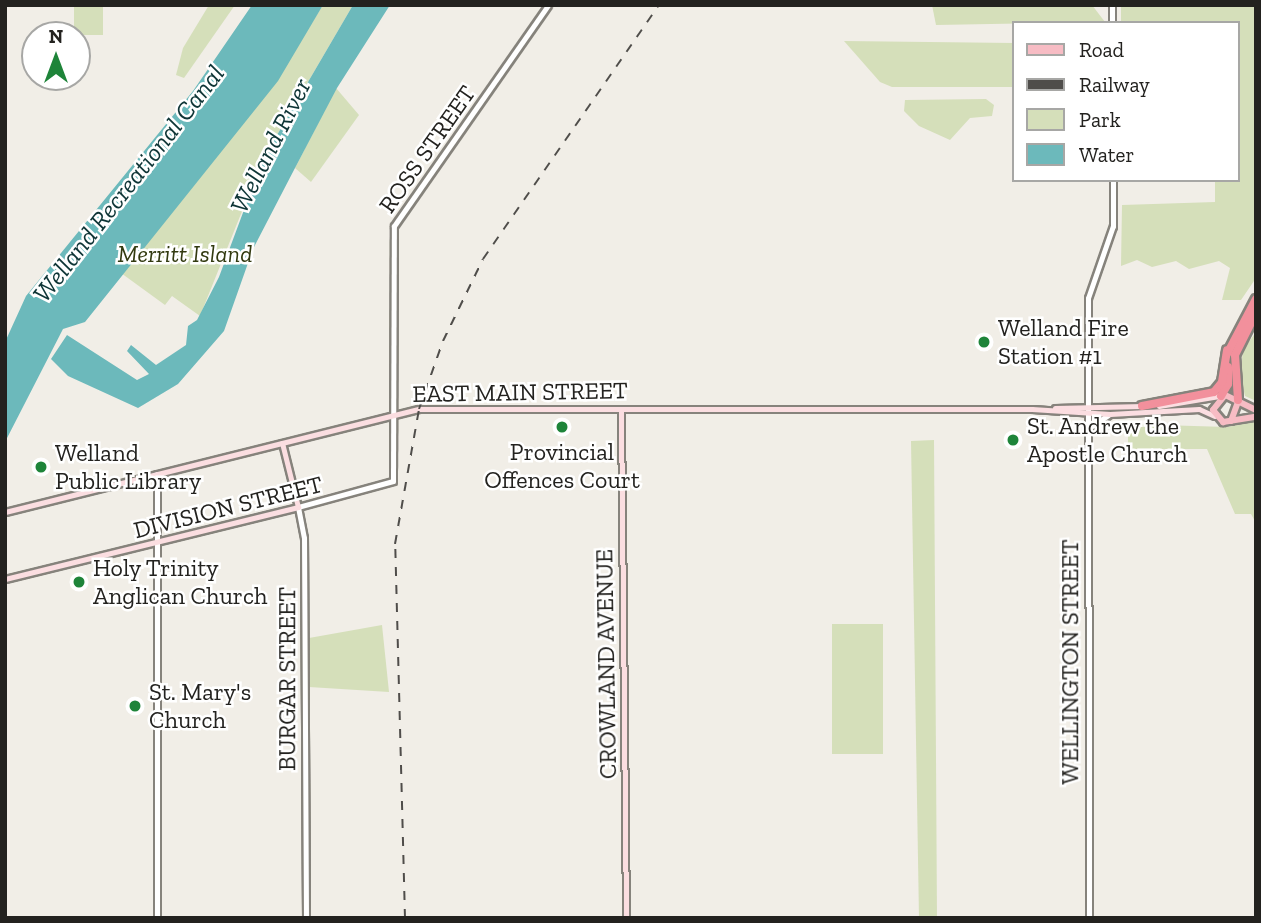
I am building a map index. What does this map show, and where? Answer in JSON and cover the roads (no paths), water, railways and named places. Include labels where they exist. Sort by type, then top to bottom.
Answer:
[{"type":"highway","points":[[1142,406],[1214,392],[1222,384],[1227,350],[1256,299]]},
{"type":"highway","points":[[1238,401],[1235,351],[1256,313]]},
{"type":"highway","points":[[1220,396],[1229,382],[1227,350]]},
{"type":"main road","name":"EAST MAIN STREET","points":[[5,512],[312,435],[430,409],[1048,410],[1142,406],[1220,396]]},
{"type":"main road","points":[[1256,410],[1220,396],[1215,416],[1229,422],[1256,417]]},
{"type":"main road","points":[[1229,422],[1238,414],[1238,401]]},
{"type":"main road","name":"EAST MAIN STREET","points":[[1088,409],[1110,414],[1199,409],[1215,416]]},
{"type":"main road","name":"CROWLAND AVENUE","points":[[621,410],[626,918]]},
{"type":"main road","points":[[287,458],[290,444],[312,435]]},
{"type":"main road","name":"BURGAR STREET","points":[[282,443],[298,507]]},
{"type":"main road","name":"DIVISION STREET","points":[[5,579],[298,507]]},
{"type":"street","name":"ROSS STREET","points":[[396,415],[394,226],[548,5]]},
{"type":"street","name":"WELLINGTON STREET","points":[[1089,918],[1088,298],[1113,226],[1113,182]]},
{"type":"street","points":[[1089,429],[1097,417],[1110,414]]},
{"type":"street","name":"DIVISION STREET","points":[[298,507],[391,484],[396,415]]},
{"type":"street","points":[[157,474],[157,918]]},
{"type":"street","name":"BURGAR STREET","points":[[298,507],[304,548],[306,918]]},
{"type":"water","name":"Welland Recreational Canal","points":[[252,5],[323,5],[278,81],[85,322],[63,329],[5,442],[5,342],[26,296],[193,91]]},
{"type":"water","name":"Welland River","points":[[353,5],[390,5],[337,88],[253,249],[224,331],[178,384],[138,408],[68,376],[51,359],[67,335],[137,380],[149,374],[127,351],[131,345],[156,365],[186,345],[188,326],[197,320],[219,277],[263,159]]},
{"type":"railway","points":[[405,918],[395,544],[419,409],[443,341],[483,259],[659,5]]},
{"type":"place","name":"Welland Fire Station #1","points":[[984,342]]},
{"type":"place","name":"Provincial Offences Court","points":[[562,427]]},
{"type":"place","name":"St. Andrew the Apostle Church","points":[[1013,440]]},
{"type":"place","name":"Welland Public Library","points":[[41,467]]},
{"type":"place","name":"Holy Trinity Anglican Church","points":[[79,582]]},
{"type":"place","name":"St. Mary's Church","points":[[135,706]]},
{"type":"park label","name":"Merritt Island","points":[[185,254]]}]
